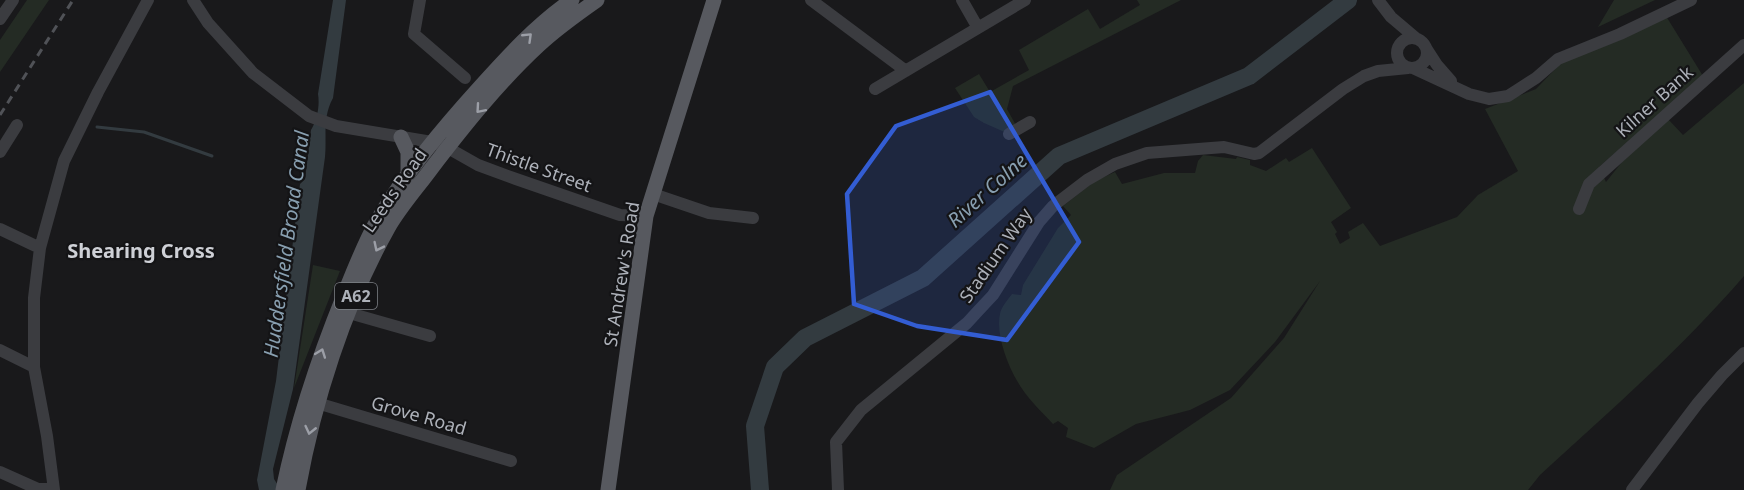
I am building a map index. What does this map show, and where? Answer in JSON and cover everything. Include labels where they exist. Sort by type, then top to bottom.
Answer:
[{"type":"main road","name":"Leeds Road","points":[[298,490],[317,403],[344,311],[376,223],[432,142],[506,58],[566,6],[597,0]]},
{"type":"main road","name":"St Andrew's Road","points":[[608,490],[646,216],[714,0]]},
{"type":"main road","name":"Leeds Road","points":[[284,490],[292,449],[322,347],[344,311],[389,226],[448,148],[514,70],[539,45],[566,6]]},
{"type":"main road","points":[[401,137],[408,152],[408,174]]},
{"type":"street","points":[[0,19],[14,0]]},
{"type":"street","points":[[0,472],[38,489],[53,490],[47,436],[34,367],[34,298],[40,248],[64,161],[148,0]]},
{"type":"street","name":"Thistle Street","points":[[194,0],[208,23],[253,73],[309,116],[336,126],[432,142],[448,148],[478,165],[627,218],[639,229],[643,243]]},
{"type":"street","points":[[420,0],[414,34],[465,78],[488,79]]},
{"type":"street","points":[[962,0],[978,28]]},
{"type":"street","points":[[875,89],[1025,0]]},
{"type":"street","points":[[1377,0],[1391,17],[1426,48],[1444,74],[1458,88]]},
{"type":"street","points":[[1391,17],[1401,64],[1469,94],[1489,99],[1508,96],[1536,78],[1558,59],[1620,34],[1691,0]]},
{"type":"street","points":[[817,2],[906,71]]},
{"type":"street","points":[[1397,49],[1404,40],[1417,39]]},
{"type":"street","name":"Kilner Bank","points":[[1579,208],[1594,187],[1744,45]]},
{"type":"street","points":[[1411,68],[1418,67],[1425,61],[1426,48]]},
{"type":"street","name":"Stadium Way","points":[[1378,71],[1397,49]]},
{"type":"street","name":"Stadium Way","points":[[838,490],[836,441],[861,410],[967,323],[993,295],[1039,222],[1053,206],[1087,180],[1115,164],[1147,153],[1224,147],[1254,154],[1259,153],[1343,89],[1364,76],[1378,71],[1411,68]]},
{"type":"street","points":[[464,106],[465,78]]},
{"type":"street","points":[[1009,134],[1030,122]]},
{"type":"street","points":[[0,152],[17,125]]},
{"type":"street","points":[[653,194],[709,213],[753,219]]},
{"type":"street","name":"Thistle Street","points":[[620,215],[646,216]]},
{"type":"street","points":[[0,229],[40,248]]},
{"type":"street","points":[[344,311],[430,336]]},
{"type":"street","points":[[0,350],[34,367]]},
{"type":"street","points":[[1632,490],[1698,404],[1744,353]]},
{"type":"street","name":"Grove Road","points":[[317,403],[511,461]]},
{"type":"highlighted area","points":[[990,92],[1079,242],[1007,340],[917,326],[854,304],[847,194],[896,126]]},
{"type":"shaded area","points":[[27,0],[49,0],[0,72],[0,40]]},
{"type":"shaded area","points":[[333,0],[346,0],[333,98],[326,120],[325,157],[293,389],[273,469],[274,479],[281,490],[259,490],[257,480],[276,381],[300,184],[305,179],[311,130],[318,113],[318,94]]},
{"type":"shaded area","points":[[1137,0],[1181,0],[1013,86],[1007,109],[1018,129],[1009,134],[974,117],[955,88],[979,74],[990,92],[1029,70],[1019,50],[1088,9],[1100,29],[1140,5]]},
{"type":"shaded area","points":[[1614,0],[1655,0],[1598,27]]},
{"type":"shaded area","points":[[1666,16],[1703,76],[1599,167],[1606,182],[1622,162],[1668,119],[1683,135],[1744,83],[1744,276],[1671,354],[1540,475],[1528,490],[1110,490],[1117,475],[1231,398],[1284,338],[1320,281],[1275,342],[1230,390],[1190,410],[1136,424],[1094,448],[1066,437],[1068,428],[1058,421],[1053,424],[1028,397],[1014,376],[1005,355],[1000,334],[999,323],[1002,309],[1012,294],[1021,295],[1023,285],[1058,228],[1071,215],[1063,206],[1095,181],[1115,172],[1122,184],[1164,173],[1195,173],[1198,161],[1203,155],[1250,160],[1250,165],[1266,171],[1286,158],[1289,162],[1312,148],[1351,208],[1331,222],[1340,244],[1350,238],[1348,232],[1363,223],[1380,246],[1457,217],[1478,195],[1518,171],[1485,109],[1536,89],[1561,63]]},
{"type":"shaded area","points":[[313,265],[340,271],[294,388]]},
{"type":"waterway","name":"River Colne","points":[[760,490],[755,426],[775,367],[805,338],[923,278],[1059,156],[1249,76],[1348,0]]},
{"type":"waterway","points":[[97,127],[144,132],[212,156]]},
{"type":"railway","points":[[0,115],[73,0]]},
{"type":"district","name":"Shearing Cross","points":[[141,250]]},
{"type":"water label","name":"Huddersfield Broad Canal","points":[[286,244]]}]
